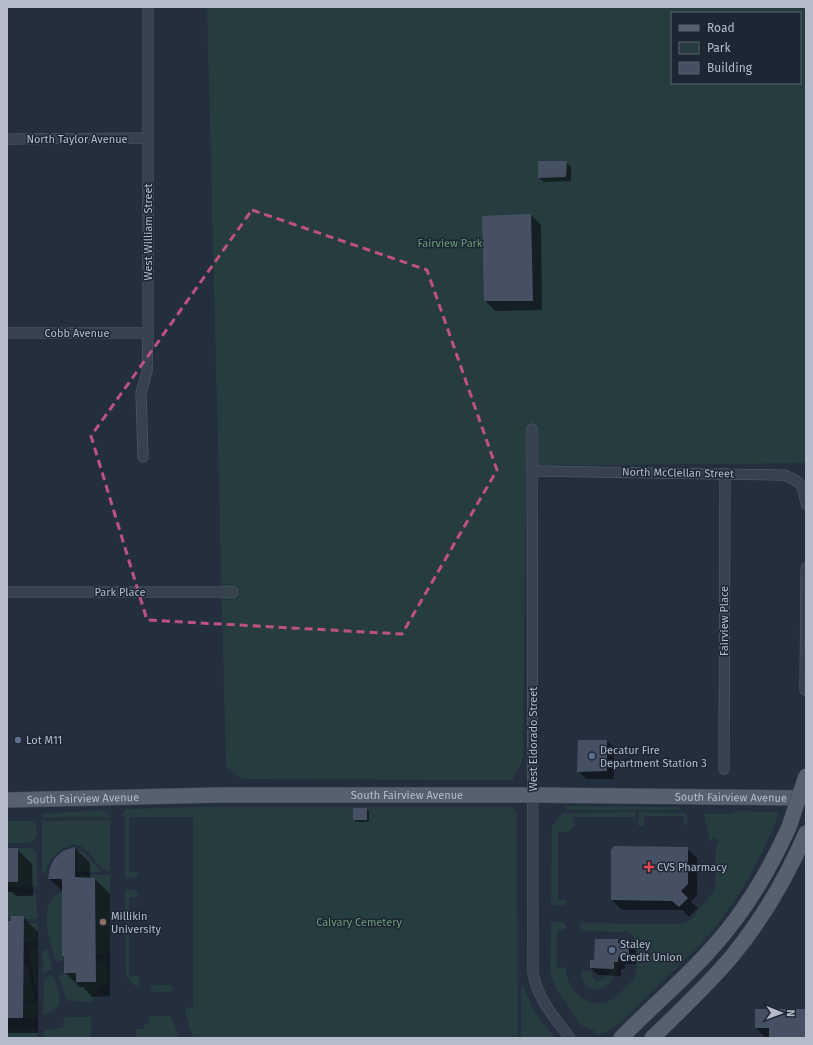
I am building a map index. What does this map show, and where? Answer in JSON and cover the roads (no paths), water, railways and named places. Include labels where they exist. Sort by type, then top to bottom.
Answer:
[{"type":"main road","points":[[621,1038],[713,948],[744,908],[775,858],[789,827],[806,776]]},
{"type":"main road","name":"South Fairview Avenue","points":[[7,800],[219,795],[533,795],[806,798]]},
{"type":"main road","points":[[652,1038],[732,956],[785,879],[806,833]]},
{"type":"street","name":"West William Street","points":[[143,457],[141,394],[147,372],[148,333],[148,7]]},
{"type":"street","name":"North Taylor Avenue","points":[[7,139],[147,138]]},
{"type":"street","name":"Cobb Avenue","points":[[7,333],[148,333]]},
{"type":"street","name":"West Eldorado Street","points":[[532,429],[534,973],[540,996],[570,1038]]},
{"type":"street","name":"North McClellan Street","points":[[532,472],[725,473],[784,475],[796,479],[804,490],[806,504]]},
{"type":"street","name":"Fairview Place","points":[[724,769],[725,473]]},
{"type":"street","points":[[805,690],[806,568]]},
{"type":"street","name":"Park Place","points":[[7,592],[233,592]]},
{"type":"place","name":"Lot M11","points":[[18,740]]},
{"type":"place","name":"Decatur Fire Department Station 3","points":[[592,756]]},
{"type":"place","name":"CVS Pharmacy","points":[[649,867]]},
{"type":"place","name":"Millikin University","points":[[103,922]]},
{"type":"place","name":"Staley Credit Union","points":[[612,950]]},
{"type":"park label","name":"Fairview Park","points":[[450,243]]},
{"type":"park label","name":"Calvary Cemetery","points":[[359,922]]}]
